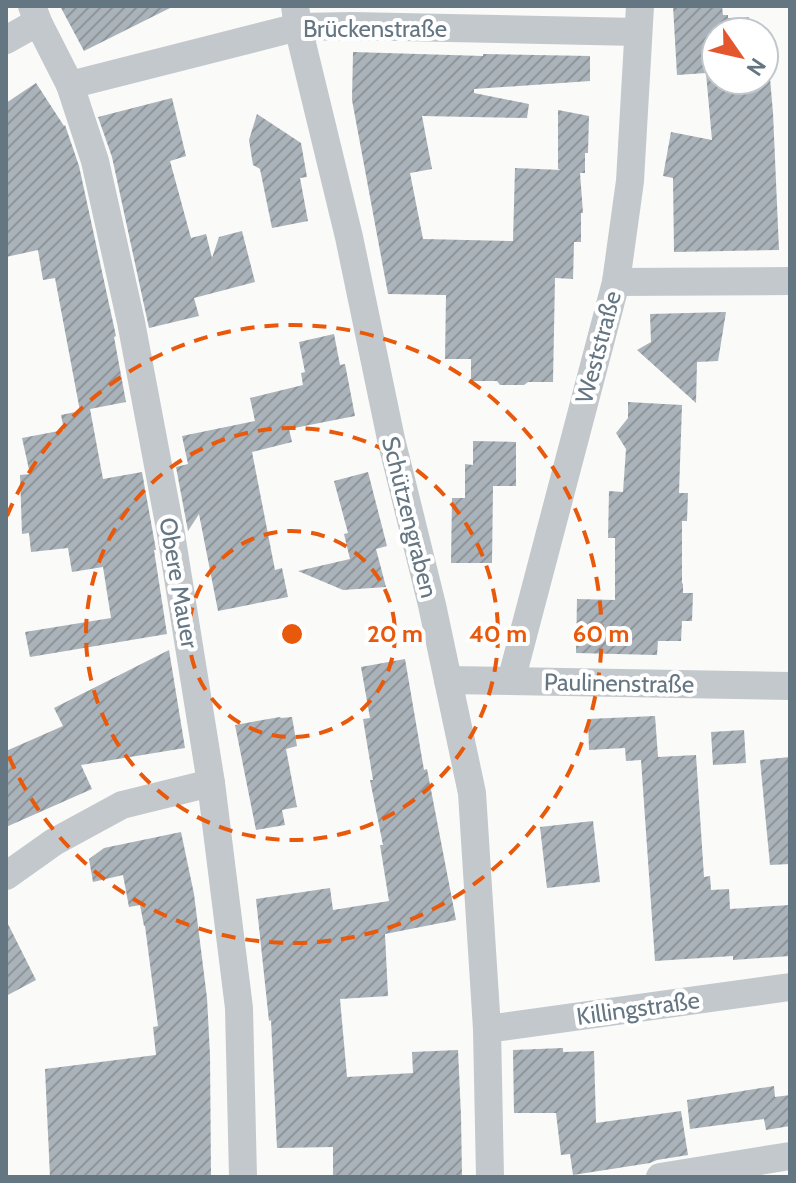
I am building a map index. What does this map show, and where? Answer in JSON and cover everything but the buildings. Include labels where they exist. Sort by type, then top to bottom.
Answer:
[{"type":"street","points":[[6,40],[35,14]]},
{"type":"street","name":"Obere Mauer","points":[[35,14],[70,85],[95,161],[131,322],[171,534],[211,783],[239,1008],[243,1177]]},
{"type":"street","name":"Brückenstraße","points":[[70,85],[296,16],[352,26],[639,19]]},
{"type":"street","name":"Schützengraben","points":[[296,16],[349,237],[391,439],[432,605],[472,793],[487,1029],[490,1177]]},
{"type":"street","name":"Weststraße","points":[[511,681],[616,282],[630,181],[639,19]]},
{"type":"street","points":[[616,282],[790,281]]},
{"type":"street","name":"Paulinenstraße","points":[[448,680],[790,686]]},
{"type":"street","points":[[6,876],[54,842],[122,805],[211,783]]},
{"type":"street","name":"Killingstraße","points":[[487,1029],[790,987]]},
{"type":"street","points":[[660,1177],[790,1156]]}]
